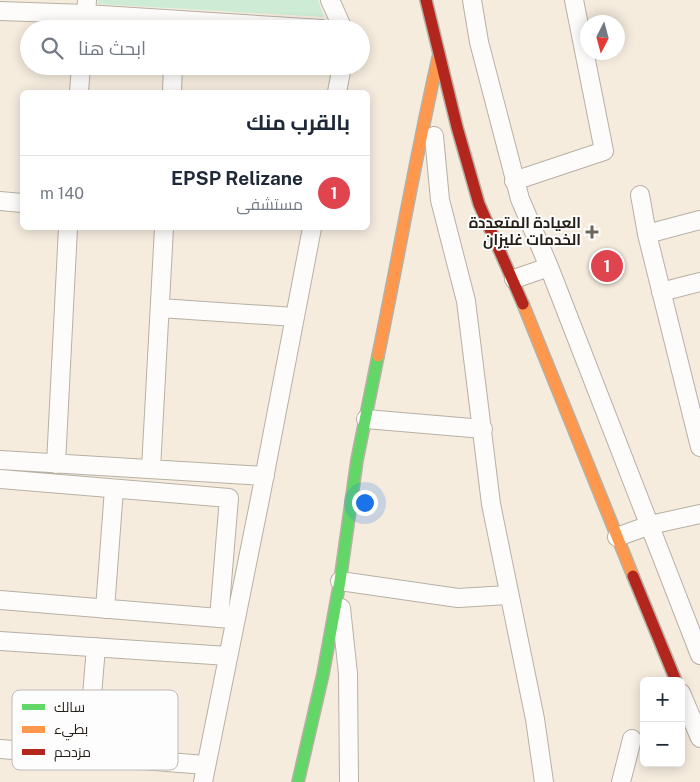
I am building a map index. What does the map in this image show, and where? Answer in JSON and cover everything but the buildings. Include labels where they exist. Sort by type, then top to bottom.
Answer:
[{"type":"street","points":[[426,0],[457,127],[479,204],[514,279],[553,382],[674,677]]},
{"type":"street","points":[[472,0],[479,42],[514,181],[700,655]]},
{"type":"street","points":[[514,181],[604,151],[574,0]]},
{"type":"street","points":[[335,1],[340,20]]},
{"type":"street","points":[[0,11],[86,14],[140,20]]},
{"type":"street","points":[[298,782],[323,674],[340,584],[357,460],[405,225],[414,164],[440,54]]},
{"type":"street","points":[[79,90],[80,75]]},
{"type":"street","points":[[172,90],[173,75]]},
{"type":"street","points":[[338,90],[341,75]]},
{"type":"street","points":[[414,164],[434,136],[457,127]]},
{"type":"street","points":[[434,136],[440,200],[466,301],[491,504],[508,595],[536,719],[544,782]]},
{"type":"street","points":[[640,195],[647,234],[662,292],[697,414],[700,447]]},
{"type":"street","points":[[0,201],[20,203]]},
{"type":"street","points":[[647,234],[700,220]]},
{"type":"street","points":[[56,464],[68,230]]},
{"type":"street","points":[[151,469],[164,230]]},
{"type":"street","points":[[228,618],[265,476],[312,230]]},
{"type":"street","points":[[514,279],[549,267]]},
{"type":"street","points":[[662,292],[700,282]]},
{"type":"street","points":[[160,308],[295,316]]},
{"type":"street","points":[[366,420],[483,429]]},
{"type":"street","points":[[0,460],[265,476]]},
{"type":"street","points":[[0,479],[229,498],[228,656],[204,774],[178,770]]},
{"type":"street","points":[[105,609],[114,489]]},
{"type":"street","points":[[617,537],[650,525],[700,514]]},
{"type":"street","points":[[340,584],[458,598],[508,595]]},
{"type":"street","points":[[340,584],[348,674],[349,782]]},
{"type":"street","points":[[0,600],[228,618]]},
{"type":"street","points":[[0,641],[228,656]]},
{"type":"street","points":[[92,690],[96,647]]},
{"type":"street","points":[[685,702],[700,738]]},
{"type":"street","points":[[622,782],[632,739]]},
{"type":"green space","points":[[98,0],[318,0],[324,17],[98,4]]},
{"type":"traffic: fast","points":[[298,782],[323,674],[340,581],[357,460],[378,356]]},
{"type":"traffic: slow","points":[[378,356],[439,54]]},
{"type":"traffic: slow","points":[[523,304],[633,576]]},
{"type":"traffic: jam","points":[[426,0],[457,127],[479,204],[523,304]]},
{"type":"traffic: jam","points":[[633,576],[674,677]]},
{"type":"place","name":"العيادة المتعددة الخدمات غليزان","points":[[592,232]]},
{"type":"place","name":"EPSP Relizane","points":[[607,266]]}]
